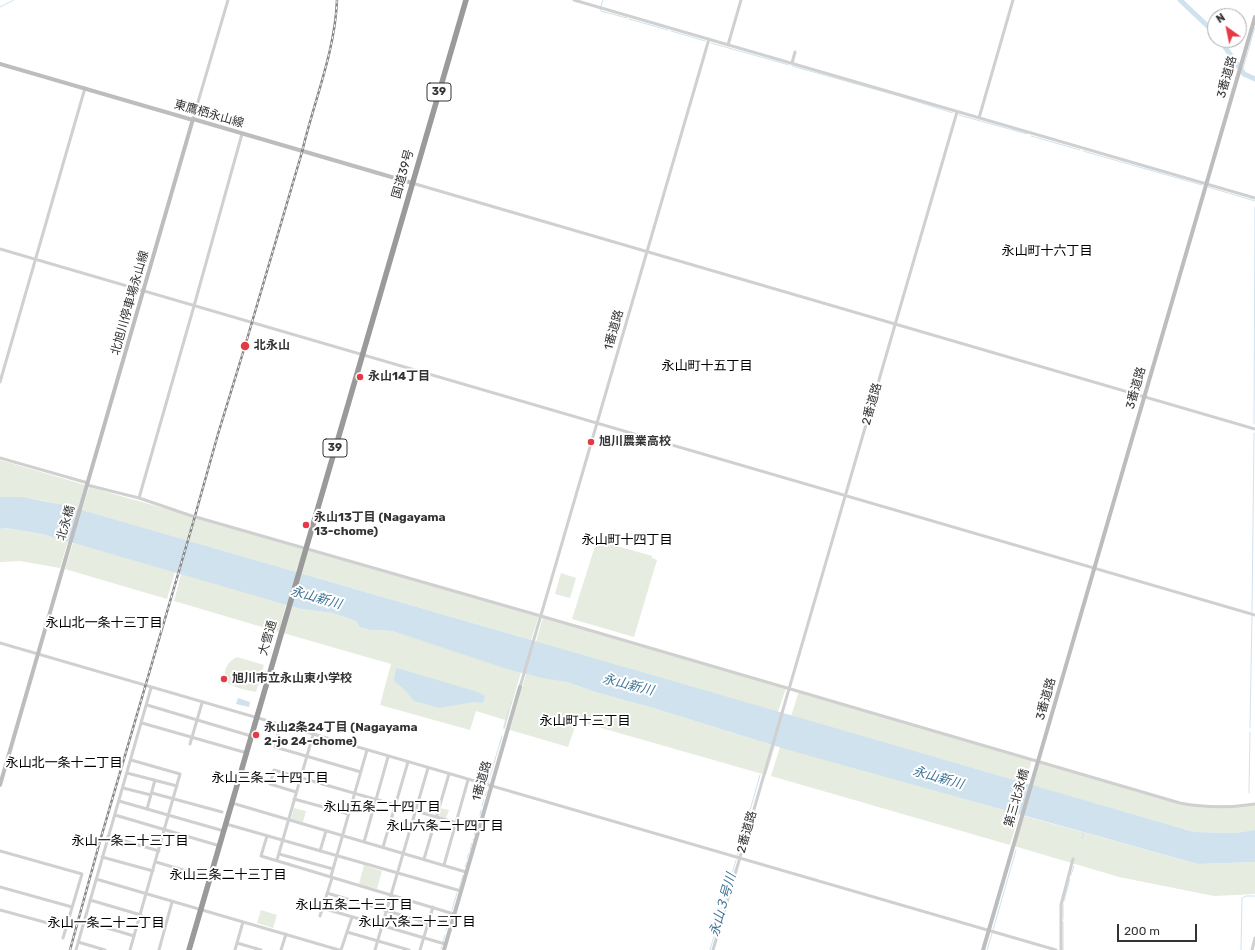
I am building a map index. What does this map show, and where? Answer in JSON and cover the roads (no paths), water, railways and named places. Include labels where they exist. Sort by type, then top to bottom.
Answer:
[{"type":"highway","name":"国道39号","points":[[362,355],[466,0]]},
{"type":"highway","name":"大雪通","points":[[189,950],[362,355]]},
{"type":"street","points":[[193,119],[228,0]]},
{"type":"street","points":[[574,0],[1255,198]]},
{"type":"street","points":[[728,45],[741,0]]},
{"type":"street","points":[[979,118],[1013,0]]},
{"type":"street","name":"3番道路","points":[[1037,764],[1255,17]]},
{"type":"street","name":"1番道路","points":[[444,950],[709,39]]},
{"type":"street","points":[[792,63],[795,52]]},
{"type":"street","name":"東鷹栖永山線","points":[[0,64],[412,183]]},
{"type":"street","points":[[0,382],[85,88]]},
{"type":"street","name":"2番道路","points":[[713,950],[957,112]]},
{"type":"street","name":"北旭川停車場永山線","points":[[85,492],[193,119]]},
{"type":"street","points":[[139,498],[242,134]]},
{"type":"street","points":[[412,183],[1255,429]]},
{"type":"street","points":[[0,249],[1255,615]]},
{"type":"street","points":[[0,458],[139,498],[189,515],[789,689],[1037,764],[1193,806],[1211,808],[1238,807],[1255,804]]},
{"type":"street","name":"北永橋","points":[[38,655],[85,492]]},
{"type":"street","points":[[0,643],[38,655],[82,666],[202,703],[1056,950]]},
{"type":"street","points":[[0,785],[38,655]]},
{"type":"street","points":[[76,950],[151,688]]},
{"type":"street","points":[[190,744],[202,703]]},
{"type":"street","points":[[147,706],[251,736]]},
{"type":"street","points":[[142,723],[246,753]]},
{"type":"street","points":[[280,725],[275,747],[361,772]]},
{"type":"street","points":[[277,860],[313,735]]},
{"type":"street","points":[[320,916],[367,750]]},
{"type":"street","points":[[364,842],[388,757]]},
{"type":"street","points":[[130,950],[180,774],[131,760]]},
{"type":"street","points":[[383,847],[408,762]]},
{"type":"street","name":"第三北永橋","points":[[991,931],[1037,764]]},
{"type":"street","points":[[375,950],[428,768]]},
{"type":"street","points":[[296,792],[270,784],[274,770],[478,829]]},
{"type":"street","points":[[127,773],[177,786]]},
{"type":"street","points":[[424,859],[448,774]]},
{"type":"street","points":[[147,809],[155,780]]},
{"type":"street","points":[[444,865],[468,780]]},
{"type":"street","points":[[123,788],[174,799],[222,812]]},
{"type":"street","points":[[294,799],[349,814]]},
{"type":"street","points":[[119,801],[224,832]]},
{"type":"street","points":[[232,803],[466,872]]},
{"type":"street","points":[[115,815],[220,846]]},
{"type":"street","points":[[226,824],[461,892]]},
{"type":"street","points":[[320,851],[326,831]]},
{"type":"street","points":[[108,836],[159,850]]},
{"type":"street","points":[[267,836],[262,856],[454,914]]},
{"type":"street","points":[[0,851],[82,874],[63,938]]},
{"type":"street","points":[[279,854],[333,869]]},
{"type":"street","points":[[102,857],[153,872]]},
{"type":"street","points":[[1061,950],[1061,905],[1073,859]]},
{"type":"street","points":[[156,862],[210,878]]},
{"type":"street","points":[[96,879],[338,950],[347,932],[352,917]]},
{"type":"street","points":[[0,887],[72,907]]},
{"type":"street","points":[[327,893],[428,923]]},
{"type":"street","points":[[90,900],[140,915]]},
{"type":"street","points":[[159,950],[172,902]]},
{"type":"street","points":[[420,950],[432,907]]},
{"type":"street","points":[[322,908],[446,944]]},
{"type":"street","points":[[0,910],[66,928]]},
{"type":"street","points":[[84,921],[134,936]]},
{"type":"street","points":[[235,950],[243,922]]},
{"type":"street","points":[[983,950],[991,931]]},
{"type":"street","points":[[347,932],[409,950]]},
{"type":"street","points":[[281,950],[286,934]]},
{"type":"street","points":[[1252,950],[1255,938]]},
{"type":"street","points":[[78,942],[105,950]]},
{"type":"street","points":[[237,943],[261,950]]},
{"type":"water","name":"永山新川","points":[[0,497],[21,497],[65,505],[1194,832],[1234,833],[1255,830],[1255,862],[1198,864],[785,749],[653,708],[595,692],[567,682],[542,678],[507,669],[392,631],[371,630],[360,627],[356,621],[332,613],[301,609],[42,534],[6,528],[0,529]]},
{"type":"water","points":[[397,668],[478,692],[485,696],[483,703],[473,702],[440,708],[414,701],[404,689],[395,682],[394,679]]},
{"type":"water","points":[[238,698],[250,702],[249,707],[236,704]]},
{"type":"waterway","points":[[0,7],[14,0]]},
{"type":"waterway","points":[[601,6],[603,0]]},
{"type":"waterway","points":[[1180,0],[1207,25]]},
{"type":"waterway","points":[[600,9],[601,11],[627,18]]},
{"type":"waterway","points":[[629,19],[668,30]]},
{"type":"waterway","points":[[1242,72],[1255,27]]},
{"type":"waterway","points":[[671,31],[705,41]]},
{"type":"waterway","points":[[711,43],[789,65]]},
{"type":"waterway","points":[[1226,48],[1244,74],[1255,79]]},
{"type":"waterway","points":[[792,66],[953,113]]},
{"type":"waterway","points":[[959,115],[1027,134]]},
{"type":"waterway","points":[[1031,136],[1080,150]]},
{"type":"waterway","points":[[1083,151],[1202,185]]},
{"type":"waterway","points":[[1208,187],[1255,201]]},
{"type":"waterway","points":[[1254,424],[1255,207]]},
{"type":"waterway","points":[[1252,612],[1254,433]]},
{"type":"waterway","points":[[1250,728],[1252,616]]},
{"type":"waterway","points":[[504,729],[509,709]]},
{"type":"waterway","points":[[1249,793],[1250,732]]},
{"type":"waterway","points":[[488,783],[502,736]]},
{"type":"waterway","name":"永山３号川","points":[[737,856],[760,775]]},
{"type":"waterway","points":[[485,796],[487,791]]},
{"type":"waterway","points":[[482,806],[484,799]]},
{"type":"waterway","points":[[480,815],[481,810]]},
{"type":"waterway","points":[[477,825],[479,818]]},
{"type":"waterway","points":[[1082,838],[1084,831]]},
{"type":"waterway","points":[[470,850],[472,843]]},
{"type":"waterway","points":[[993,930],[1016,850]]},
{"type":"waterway","points":[[467,859],[469,853]]},
{"type":"waterway","name":"永山３号川","points":[[710,950],[736,860]]},
{"type":"waterway","points":[[465,867],[467,862]]},
{"type":"waterway","points":[[1071,875],[1074,866]]},
{"type":"waterway","points":[[459,889],[463,875]]},
{"type":"waterway","points":[[1064,901],[1070,879]]},
{"type":"waterway","points":[[452,910],[457,893]]},
{"type":"waterway","points":[[1241,950],[1242,898],[1246,896],[1255,896]]},
{"type":"waterway","points":[[1063,904],[1063,919]]},
{"type":"waterway","points":[[449,921],[451,916]]},
{"type":"waterway","points":[[1063,922],[1063,950]]},
{"type":"waterway","points":[[446,930],[448,925]]},
{"type":"waterway","points":[[987,950],[992,933]]},
{"type":"waterway","points":[[443,942],[445,935]]},
{"type":"railway","points":[[70,950],[100,841],[218,434],[302,152],[328,57],[337,0]]},
{"type":"place","name":"北永山","points":[[245,346]]},
{"type":"place","name":"永山14丁目","points":[[360,377]]},
{"type":"place","name":"旭川農業高校","points":[[591,442]]},
{"type":"place","name":"永山13丁目 (Nagayama 13-chome)","points":[[306,525]]},
{"type":"place","name":"旭川市立永山東小学校","points":[[224,679]]},
{"type":"place","name":"永山2条24丁目 (Nagayama 2-jo 24-chome)","points":[[256,735]]},
{"type":"district","name":"永山町十六丁目","points":[[1047,251]]},
{"type":"district","name":"永山町十五丁目","points":[[707,366]]},
{"type":"district","name":"永山町十四丁目","points":[[627,540]]},
{"type":"district","name":"永山北一条十三丁目","points":[[104,623]]},
{"type":"district","name":"永山町十三丁目","points":[[585,721]]},
{"type":"district","name":"永山北一条十二丁目","points":[[64,763]]},
{"type":"district","name":"永山三条二十四丁目","points":[[270,778]]},
{"type":"district","name":"永山五条二十四丁目","points":[[382,807]]},
{"type":"district","name":"永山六条二十四丁目","points":[[445,826]]},
{"type":"district","name":"永山一条二十三丁目","points":[[130,841]]},
{"type":"district","name":"永山三条二十三丁目","points":[[228,875]]},
{"type":"district","name":"永山五条二十三丁目","points":[[354,905]]},
{"type":"district","name":"永山六条二十三丁目","points":[[417,922]]},
{"type":"district","name":"永山一条二十二丁目","points":[[106,923]]}]
